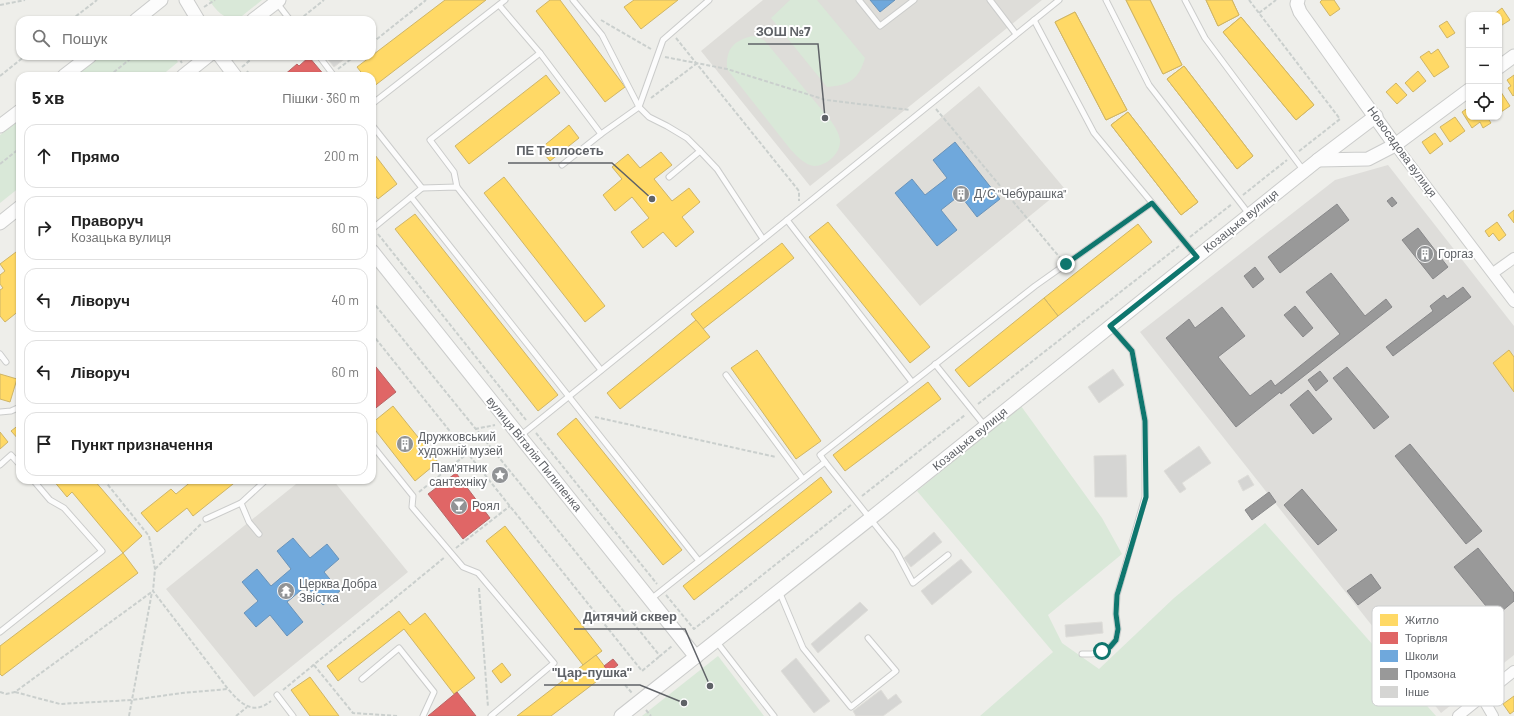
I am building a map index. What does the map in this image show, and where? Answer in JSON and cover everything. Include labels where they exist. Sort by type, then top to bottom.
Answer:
[{"type":"street","points":[[141,16],[161,0]]},
{"type":"street","points":[[186,0],[196,16]]},
{"type":"street","name":"Новосадова вулиця","points":[[1298,0],[1297,4],[1300,12],[1376,116],[1395,145],[1514,302]]},
{"type":"street","points":[[259,16],[277,1]]},
{"type":"street","points":[[1502,65],[1514,56]]},
{"type":"street","points":[[69,72],[85,60]]},
{"type":"street","points":[[188,72],[203,60]]},
{"type":"street","points":[[223,60],[231,72]]},
{"type":"street","points":[[1318,160],[1368,159],[1395,145],[1466,92]]},
{"type":"street","points":[[0,126],[16,114]]},
{"type":"street","name":"Козацька вулиця","points":[[621,716],[1318,160],[1376,116]]},
{"type":"street","points":[[0,222],[16,210]]},
{"type":"street","name":"вулиця Віталія Пилипенка","points":[[376,256],[696,657]]},
{"type":"street","points":[[1492,273],[1514,258]]},
{"type":"street","points":[[1504,679],[1514,671]]},
{"type":"street","points":[[1458,716],[1471,706]]},
{"type":"street","points":[[1487,706],[1493,716]]},
{"type":"lane","points":[[376,101],[506,0]]},
{"type":"lane","points":[[573,0],[602,35],[639,107],[648,117],[687,138],[700,151],[716,169],[763,239]]},
{"type":"lane","points":[[562,164],[639,107],[663,40],[708,0]]},
{"type":"lane","points":[[859,0],[880,26],[914,0]]},
{"type":"lane","points":[[990,0],[1016,34]]},
{"type":"lane","points":[[520,436],[1059,0]]},
{"type":"lane","points":[[1106,0],[1149,85],[1250,215]]},
{"type":"lane","points":[[1185,0],[1205,38],[1304,172]]},
{"type":"lane","points":[[277,1],[287,16]]},
{"type":"lane","points":[[499,5],[540,53],[601,134]]},
{"type":"lane","points":[[1034,20],[1094,133],[1197,257]]},
{"type":"lane","points":[[540,53],[430,140],[454,172],[457,187],[601,370]]},
{"type":"lane","points":[[322,60],[331,72]]},
{"type":"lane","points":[[376,130],[422,188]]},
{"type":"lane","points":[[669,178],[700,151]]},
{"type":"lane","points":[[376,226],[422,188],[457,187]]},
{"type":"lane","points":[[411,197],[699,561]]},
{"type":"lane","points":[[948,555],[913,583],[896,551],[820,455],[935,364],[1066,264],[1152,203]]},
{"type":"lane","points":[[786,220],[912,382]]},
{"type":"lane","points":[[1082,654],[1092,654],[1102,651],[1110,647],[1116,640],[1118,629],[1116,614],[1117,595],[1146,497],[1145,421],[1132,351],[1110,326]]},
{"type":"lane","points":[[0,354],[6,362]]},
{"type":"lane","points":[[935,364],[985,426]]},
{"type":"lane","points":[[726,375],[803,479]]},
{"type":"lane","points":[[0,412],[16,409]]},
{"type":"lane","points":[[376,450],[413,496],[412,507],[462,567],[478,573],[554,664],[491,716]]},
{"type":"lane","points":[[0,464],[11,455],[16,461]]},
{"type":"lane","points":[[650,600],[825,462]]},
{"type":"lane","points":[[0,632],[102,551],[64,508],[50,500],[36,484]]},
{"type":"lane","points":[[206,519],[241,503],[262,484]]},
{"type":"lane","points":[[241,503],[249,522],[259,534]]},
{"type":"lane","points":[[779,590],[803,648],[851,707],[896,671],[868,638]]},
{"type":"lane","points":[[716,641],[774,716]]},
{"type":"lane","points":[[362,679],[399,648],[434,692],[423,716]]},
{"type":"lane","points":[[277,696],[293,716]]},
{"type":"path","points":[[0,5],[25,0]]},
{"type":"path","points":[[76,16],[97,0]]},
{"type":"path","points":[[304,16],[324,0]]},
{"type":"path","points":[[376,40],[426,0]]},
{"type":"path","points":[[376,234],[694,629],[1340,119],[1249,0]]},
{"type":"path","points":[[1259,13],[1276,0]]},
{"type":"path","points":[[597,16],[668,59],[726,69],[826,100],[921,112]]},
{"type":"path","points":[[672,32],[798,191],[798,210]]},
{"type":"path","points":[[0,76],[21,60]]},
{"type":"path","points":[[114,72],[129,60]]},
{"type":"path","points":[[336,72],[350,60]]},
{"type":"path","points":[[639,107],[697,64]]},
{"type":"path","points":[[931,103],[1066,264]]},
{"type":"path","points":[[0,164],[16,151]]},
{"type":"path","points":[[376,306],[660,656]]},
{"type":"path","points":[[376,339],[642,671],[681,639]]},
{"type":"path","points":[[583,414],[789,460]]},
{"type":"path","points":[[475,429],[547,415]]},
{"type":"path","points":[[413,496],[468,453]]},
{"type":"path","points":[[107,484],[149,536],[155,569],[129,716]]},
{"type":"path","points":[[152,591],[228,689],[240,702],[248,707],[255,708],[267,704],[450,552],[510,506]]},
{"type":"path","points":[[155,569],[206,519]]},
{"type":"path","points":[[478,573],[489,708]]},
{"type":"path","points":[[0,692],[6,694],[15,692],[152,591]]},
{"type":"path","points":[[314,665],[353,712],[398,716]]},
{"type":"path","points":[[15,692],[60,704],[132,700],[182,693],[228,689]]},
{"type":"path","points":[[236,716],[248,707]]},
{"type":"shaded area","points":[[763,0],[1042,0],[810,186],[701,51]]},
{"type":"shaded area","points":[[979,86],[1064,188],[920,306],[836,205]]},
{"type":"shaded area","points":[[1388,165],[1514,326],[1514,655],[1504,663],[1504,606],[1372,606],[1372,626],[1140,332],[1335,180]]},
{"type":"shaded area","points":[[296,484],[336,484],[408,572],[254,697],[166,589]]},
{"type":"shaded area","points":[[1435,706],[1450,706],[1441,713]]},
{"type":"green space","points":[[209,0],[262,0],[242,16],[224,16]]},
{"type":"green space","points":[[790,0],[817,0],[865,58],[859,72],[852,80],[842,85],[827,87],[771,18]]},
{"type":"green space","points":[[752,36],[758,37],[765,41],[831,121],[838,132],[840,145],[838,150],[832,158],[824,164],[814,166],[807,164],[791,150],[727,69],[729,51],[735,43]]},
{"type":"green space","points":[[95,60],[177,60],[178,62],[166,72],[79,72]]},
{"type":"green space","points":[[16,122],[16,190],[0,203],[0,135]]},
{"type":"green space","points":[[1021,406],[1102,518],[1122,554],[1048,615],[1062,643],[1099,669],[1174,598],[1265,523],[1372,644],[1372,706],[1427,706],[1436,716],[980,716],[1053,652],[917,491]]},
{"type":"green space","points":[[718,656],[764,716],[642,716]]},
{"type":"building: Житло","points":[[445,0],[486,0],[376,85],[376,72],[361,72],[357,67],[366,60],[376,60],[376,53]]},
{"type":"building: Житло","points":[[550,0],[560,0],[625,87],[605,102],[536,11]]},
{"type":"building: Житло","points":[[634,0],[678,0],[641,29],[624,7]]},
{"type":"building: Житло","points":[[1126,0],[1150,0],[1182,65],[1163,74]]},
{"type":"building: Житло","points":[[1126,0],[1150,0],[1182,65],[1163,74]]},
{"type":"building: Житло","points":[[1206,0],[1232,0],[1239,15],[1218,26]]},
{"type":"building: Житло","points":[[1206,0],[1232,0],[1239,15],[1218,26]]},
{"type":"building: Житло","points":[[1322,0],[1334,0],[1340,9],[1330,16],[1320,2]]},
{"type":"building: Житло","points":[[1502,8],[1510,20],[1502,25],[1502,12],[1497,12]]},
{"type":"building: Житло","points":[[1075,12],[1127,110],[1106,120],[1055,22]]},
{"type":"building: Житло","points":[[1075,12],[1127,110],[1106,120],[1055,22]]},
{"type":"building: Житло","points":[[1241,17],[1314,105],[1296,120],[1223,32]]},
{"type":"building: Житло","points":[[1241,17],[1314,105],[1296,120],[1223,32]]},
{"type":"building: Житло","points":[[1447,21],[1455,33],[1447,38],[1439,26]]},
{"type":"building: Житло","points":[[1438,49],[1449,67],[1434,77],[1420,57],[1429,51],[1431,54]]},
{"type":"building: Житло","points":[[1184,66],[1253,156],[1237,169],[1167,79]]},
{"type":"building: Житло","points":[[1184,66],[1253,156],[1237,169],[1167,79]]},
{"type":"building: Житло","points":[[1418,71],[1426,81],[1413,92],[1405,83]]},
{"type":"building: Житло","points":[[546,75],[560,93],[469,164],[455,146]]},
{"type":"building: Житло","points":[[1514,75],[1513,96],[1508,88],[1511,86],[1507,80]]},
{"type":"building: Житло","points":[[1396,83],[1407,95],[1397,104],[1386,92]]},
{"type":"building: Житло","points":[[1502,94],[1510,106],[1502,111]]},
{"type":"building: Житло","points":[[1466,109],[1466,118],[1462,112]]},
{"type":"building: Житло","points":[[1128,112],[1198,202],[1181,215],[1111,125]]},
{"type":"building: Житло","points":[[1128,112],[1198,202],[1181,215],[1111,125]]},
{"type":"building: Житло","points":[[1455,117],[1465,131],[1450,142],[1440,127]]},
{"type":"building: Житло","points":[[1467,120],[1489,120],[1491,123],[1483,128],[1480,122],[1472,128]]},
{"type":"building: Житло","points":[[569,125],[579,138],[550,161],[540,149]]},
{"type":"building: Житло","points":[[1435,133],[1443,144],[1430,154],[1422,142]]},
{"type":"building: Житло","points":[[661,152],[672,165],[654,179],[672,201],[689,188],[700,202],[682,217],[694,232],[676,247],[663,232],[643,248],[631,232],[649,218],[632,197],[615,211],[603,195],[622,179],[612,167],[628,154],[640,168]]},
{"type":"building: Житло","points":[[376,156],[397,184],[378,199],[376,197]]},
{"type":"building: Житло","points":[[504,177],[605,306],[585,322],[484,193]]},
{"type":"building: Житло","points":[[1514,210],[1514,223],[1508,215]]},
{"type":"building: Житло","points":[[415,214],[558,395],[538,411],[395,229]]},
{"type":"building: Житло","points":[[828,222],[930,347],[910,363],[809,237]]},
{"type":"building: Житло","points":[[1497,222],[1506,235],[1499,241],[1493,233],[1489,237],[1485,231]]},
{"type":"building: Житло","points":[[1138,224],[1152,242],[1058,316],[1044,298]]},
{"type":"building: Житло","points":[[782,243],[794,258],[703,329],[691,314]]},
{"type":"building: Житло","points":[[16,252],[16,313],[5,322],[0,316],[0,290],[3,288],[0,284],[0,275],[5,271],[0,264]]},
{"type":"building: Житло","points":[[1044,298],[1058,316],[969,387],[955,370]]},
{"type":"building: Житло","points":[[696,320],[710,337],[620,409],[607,393]]},
{"type":"building: Житло","points":[[757,350],[821,441],[796,459],[731,368]]},
{"type":"building: Житло","points":[[1509,350],[1514,357],[1514,392],[1493,363]]},
{"type":"building: Житло","points":[[0,374],[16,379],[10,402],[0,399]]},
{"type":"building: Житло","points":[[928,382],[941,399],[845,471],[833,455]]},
{"type":"building: Житло","name":"Дружковський художній музей","points":[[393,406],[438,462],[415,481],[376,431],[376,420]]},
{"type":"building: Житло","points":[[576,418],[682,550],[663,565],[557,434]]},
{"type":"building: Житло","points":[[16,427],[16,437],[11,431]]},
{"type":"building: Житло","points":[[0,432],[8,442],[0,449]]},
{"type":"building: Житло","points":[[821,477],[832,492],[694,600],[683,586]]},
{"type":"building: Житло","points":[[56,484],[97,484],[142,536],[123,553],[72,492],[67,497]]},
{"type":"building: Житло","points":[[188,484],[233,484],[193,516],[187,508],[157,532],[141,513],[171,489],[176,494]]},
{"type":"building: Житло","points":[[505,526],[602,651],[583,665],[486,541]]},
{"type":"building: Житло","points":[[123,553],[138,573],[2,676],[0,674],[0,646]]},
{"type":"building: Житло","points":[[399,611],[410,625],[425,613],[475,678],[454,694],[404,629],[338,681],[327,666]]},
{"type":"building: Житло","points":[[596,655],[609,672],[551,716],[517,716]]},
{"type":"building: Житло","points":[[502,663],[511,675],[501,683],[492,671]]},
{"type":"building: Житло","points":[[310,677],[339,716],[310,716],[291,690]]},
{"type":"building: Житло","points":[[1514,696],[1514,711],[1510,714],[1504,703]]},
{"type":"building: Торгівля","points":[[306,60],[312,60],[322,72],[288,72],[297,64],[299,66]]},
{"type":"building: Торгівля","points":[[376,367],[396,392],[376,408]]},
{"type":"building: Торгівля","name":"Роял","points":[[456,473],[490,518],[463,539],[428,494]]},
{"type":"building: Торгівля","points":[[613,659],[618,665],[609,672],[604,666]]},
{"type":"building: Торгівля","points":[[457,692],[476,716],[428,716]]},
{"type":"building: Школи","points":[[870,0],[895,0],[880,12]]},
{"type":"building: Школи","name":"Д/С \"Чебурашка\"","points":[[955,142],[1000,199],[977,217],[960,195],[941,210],[957,230],[937,246],[895,193],[912,179],[925,195],[947,178],[933,160]]},
{"type":"building: Школи","points":[[293,538],[310,558],[327,544],[339,559],[324,572],[340,591],[323,605],[306,586],[287,602],[303,622],[287,636],[270,615],[256,627],[244,613],[258,601],[242,582],[257,569],[271,586],[291,569],[277,551]]},
{"type":"building: Промзона","points":[[1392,197],[1397,203],[1392,207],[1387,201]]},
{"type":"building: Промзона","points":[[1337,204],[1349,220],[1280,273],[1268,257]]},
{"type":"building: Промзона","name":"Горгаз","points":[[1418,228],[1448,267],[1433,279],[1402,240]]},
{"type":"building: Промзона","points":[[1255,267],[1264,279],[1253,288],[1244,276]]},
{"type":"building: Промзона","points":[[1331,273],[1365,316],[1386,299],[1392,307],[1281,394],[1280,392],[1236,427],[1166,338],[1189,319],[1195,328],[1222,307],[1245,336],[1218,357],[1250,396],[1271,380],[1275,386],[1340,334],[1306,292]]},
{"type":"building: Промзона","points":[[1463,287],[1471,297],[1393,356],[1386,347],[1433,311],[1430,306],[1444,295],[1447,299]]},
{"type":"building: Промзона","points":[[1295,306],[1313,328],[1303,337],[1284,315]]},
{"type":"building: Промзона","points":[[1347,367],[1389,417],[1374,429],[1333,378]]},
{"type":"building: Промзона","points":[[1320,371],[1328,381],[1316,391],[1308,380]]},
{"type":"building: Промзона","points":[[1308,390],[1332,419],[1313,434],[1290,405]]},
{"type":"building: Промзона","points":[[1410,444],[1482,531],[1466,544],[1395,456]]},
{"type":"building: Промзона","points":[[1302,489],[1337,530],[1318,545],[1284,505]]},
{"type":"building: Промзона","points":[[1269,492],[1276,502],[1252,520],[1245,510]]},
{"type":"building: Промзона","points":[[1478,548],[1514,593],[1514,601],[1504,609],[1504,606],[1486,606],[1454,567]]},
{"type":"building: Промзона","points":[[1371,574],[1381,588],[1358,605],[1347,591]]},
{"type":"building: Інше","points":[[328,60],[343,60],[334,67]]},
{"type":"building: Інше","points":[[1113,369],[1124,385],[1099,403],[1088,387]]},
{"type":"building: Інше","points":[[1199,446],[1211,463],[1182,483],[1186,489],[1180,493],[1164,471]]},
{"type":"building: Інше","points":[[1126,455],[1127,497],[1095,497],[1094,456]]},
{"type":"building: Інше","points":[[1248,475],[1254,485],[1243,491],[1238,481]]},
{"type":"building: Інше","points":[[934,532],[942,542],[911,567],[904,558]]},
{"type":"building: Інше","points":[[961,559],[972,572],[932,605],[921,591]]},
{"type":"building: Інше","points":[[860,602],[868,610],[818,653],[811,644]]},
{"type":"building: Інше","points":[[1102,622],[1103,633],[1066,637],[1065,625]]},
{"type":"building: Інше","points":[[796,658],[830,701],[814,713],[781,671]]},
{"type":"building: Інше","points":[[881,690],[888,700],[896,694],[902,702],[883,716],[856,716],[853,711]]},
{"type":"place","name":"ЗОШ №7","points":[[825,118]]},
{"type":"place","name":"Д/С \"Чебурашка\"","points":[[961,194]]},
{"type":"place","name":"ПЕ Теплосеть","points":[[652,199]]},
{"type":"place","name":"Горгаз","points":[[1425,254]]},
{"type":"place","name":"Дружковський художній музей","points":[[405,444]]},
{"type":"place","name":"Пам'ятник сантехніку","points":[[500,475]]},
{"type":"place","name":"Роял","points":[[459,506]]},
{"type":"place","name":"Церква Добра Звістка","points":[[286,591]]},
{"type":"place","name":"Дитячий сквер","points":[[710,686]]},
{"type":"place","name":"\"Цар-пушка\"","points":[[684,703]]},
{"type":"route","points":[[1066,264],[1152,203],[1197,257],[1110,326],[1132,351],[1145,421],[1146,497],[1117,595],[1116,614],[1118,629],[1116,640],[1110,647],[1102,651]]}]
